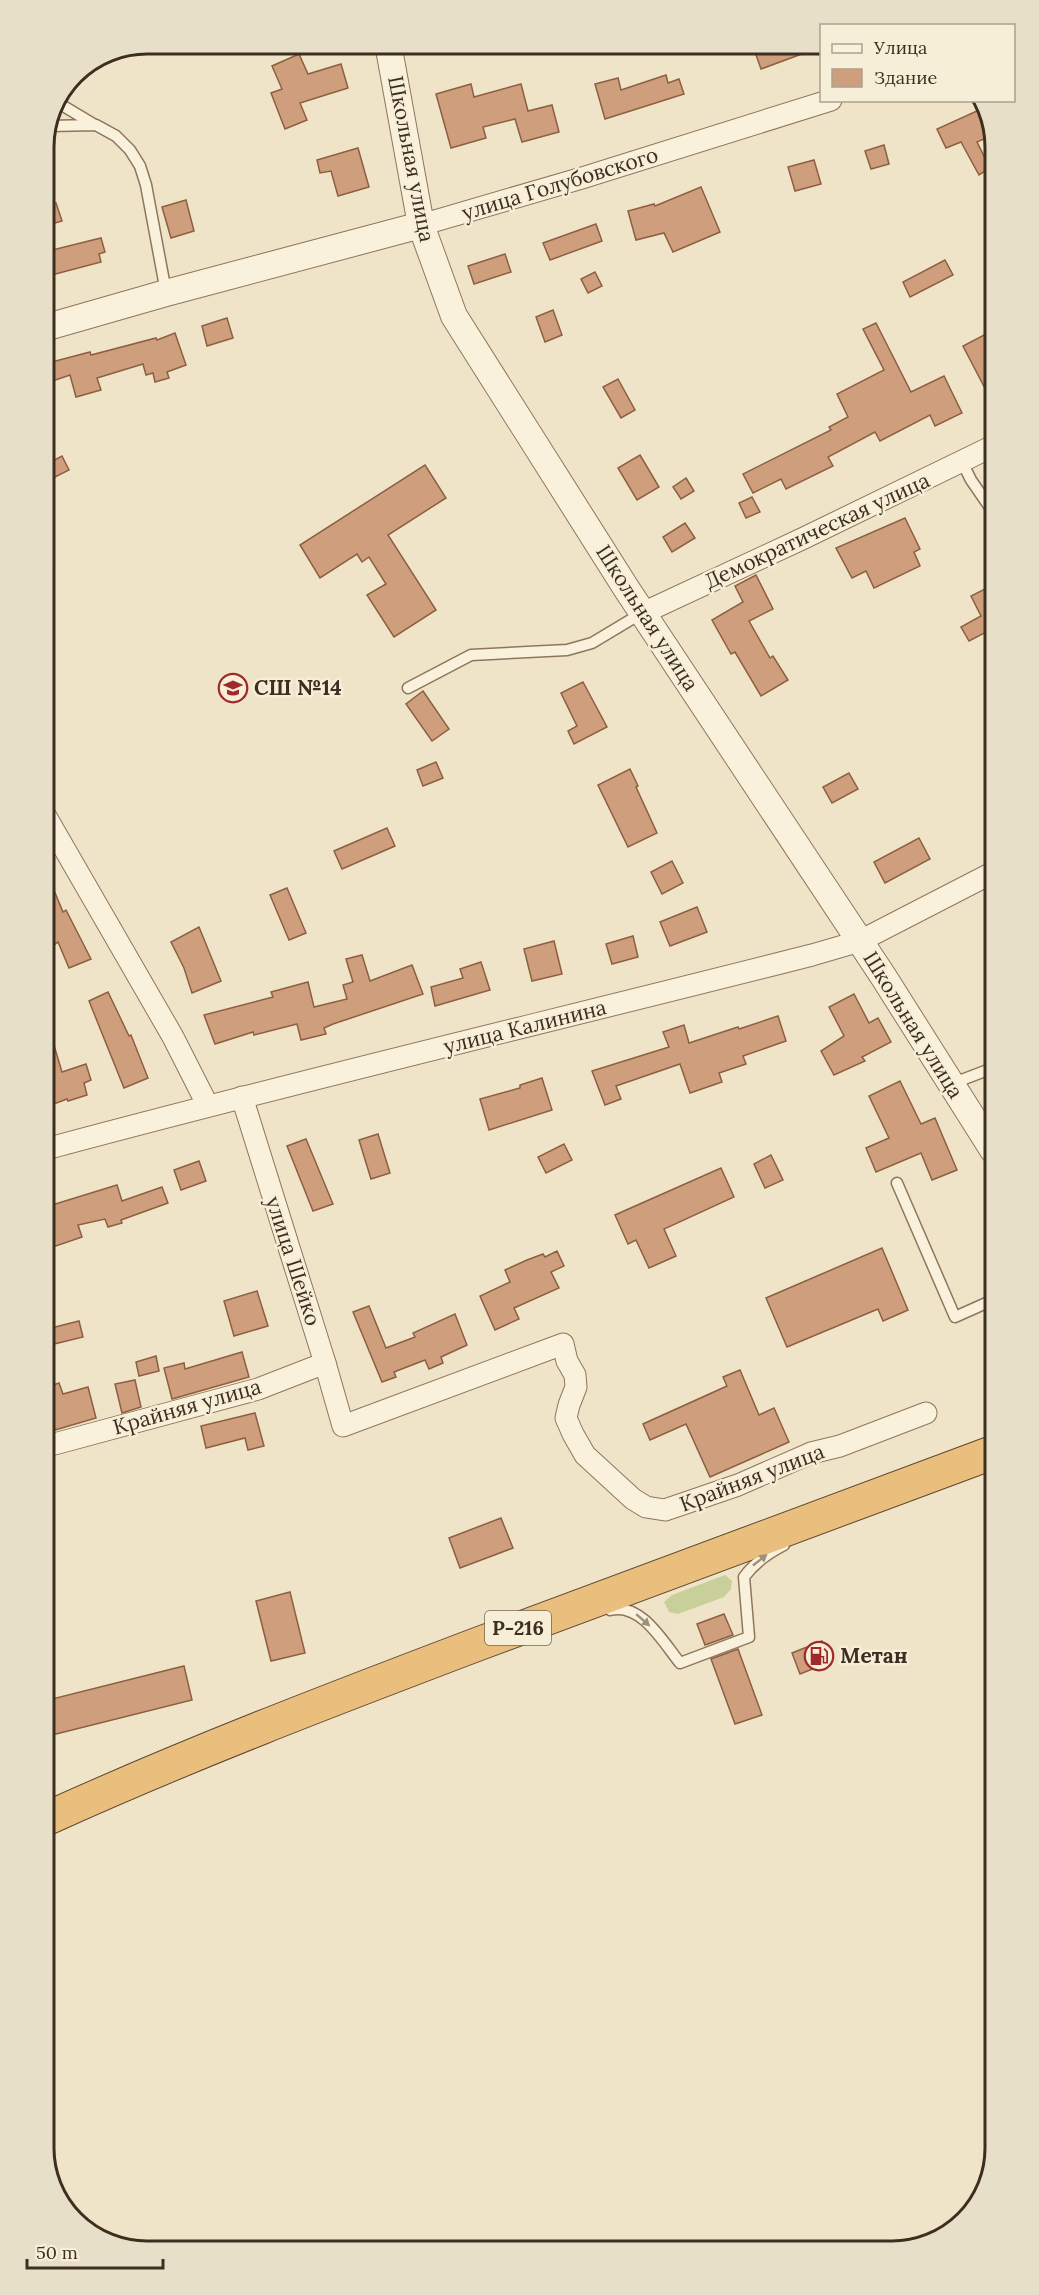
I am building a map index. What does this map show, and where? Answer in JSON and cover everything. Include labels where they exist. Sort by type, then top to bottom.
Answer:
[{"type":"highway","name":"Р-216","points":[[54,1815],[120,1785],[282,1718],[985,1455]]},
{"type":"street","name":"Школьная улица","points":[[390,54],[421,225],[454,316],[642,613],[860,941],[985,1137]]},
{"type":"street","name":"улица Голубовского","points":[[54,325],[166,292],[421,225],[582,178],[825,102]]},
{"type":"street","name":"Демократическая улица","points":[[642,613],[985,450]]},
{"type":"street","points":[[54,831],[173,1037],[208,1106]]},
{"type":"street","name":"улица Калинина","points":[[54,1147],[242,1097],[812,955],[860,941],[985,877]]},
{"type":"street","name":"улица Шейко","points":[[242,1097],[343,1426]]},
{"type":"street","name":"Крайняя улица","points":[[343,1426],[563,1344],[567,1360],[575,1375],[576,1387],[568,1405],[566,1418],[585,1455],[646,1508],[665,1510],[738,1485],[811,1453],[840,1446],[927,1413]]},
{"type":"street","name":"Крайняя улица","points":[[54,1444],[258,1389],[325,1363]]},
{"type":"lane","points":[[64,106],[116,136],[130,150],[140,166],[166,292]]},
{"type":"lane","points":[[57,126],[96,125]]},
{"type":"lane","points":[[962,462],[985,500]]},
{"type":"lane","points":[[408,688],[471,655],[567,650],[592,643],[642,613]]},
{"type":"lane","points":[[951,1084],[985,1071]]},
{"type":"lane","points":[[897,1183],[954,1317],[985,1303]]},
{"type":"lane","points":[[603,1611],[621,1607],[640,1615],[680,1663],[740,1641],[749,1637],[744,1577],[752,1566],[766,1554],[870,1497]]},
{"type":"lane","points":[[527,1625],[584,1616]]},
{"type":"green space","points":[[725,1575],[732,1581],[731,1589],[724,1597],[678,1614],[669,1612],[664,1602],[672,1595]]},
{"type":"building","points":[[299,54],[308,74],[341,64],[348,88],[300,103],[307,120],[285,129],[271,93],[282,89],[272,66]]},
{"type":"building","points":[[756,54],[802,54],[761,69]]},
{"type":"building","points":[[666,75],[668,83],[679,79],[684,94],[605,119],[595,84],[618,78],[621,90]]},
{"type":"building","points":[[471,84],[474,97],[521,84],[528,111],[552,105],[559,132],[522,142],[515,119],[483,127],[486,138],[451,148],[436,94]]},
{"type":"building","points":[[977,111],[984,139],[977,142],[985,158],[985,171],[979,175],[961,142],[946,148],[937,129]]},
{"type":"building","points":[[884,145],[889,164],[871,169],[865,151]]},
{"type":"building","points":[[358,148],[369,187],[338,196],[331,171],[320,173],[317,160]]},
{"type":"building","points":[[814,160],[821,184],[795,191],[788,167]]},
{"type":"building","points":[[701,187],[720,232],[673,252],[664,233],[636,240],[628,211],[654,204],[655,206]]},
{"type":"building","points":[[186,200],[194,231],[171,238],[162,207]]},
{"type":"building","points":[[56,203],[62,221],[54,223],[54,204]]},
{"type":"building","points":[[596,224],[602,241],[550,260],[543,243]]},
{"type":"building","points":[[101,238],[105,252],[99,254],[101,262],[54,274],[54,250]]},
{"type":"building","points":[[505,254],[511,272],[474,284],[468,266]]},
{"type":"building","points":[[945,260],[953,275],[910,297],[903,282]]},
{"type":"building","points":[[595,272],[602,286],[588,293],[581,279]]},
{"type":"building","points":[[553,310],[562,335],[545,342],[536,317]]},
{"type":"building","points":[[227,318],[233,338],[207,346],[202,326]]},
{"type":"building","points":[[876,323],[911,392],[944,376],[962,413],[935,426],[930,415],[880,441],[875,432],[828,457],[833,466],[786,489],[781,479],[753,493],[743,474],[831,430],[829,427],[848,417],[837,394],[884,370],[863,329]]},
{"type":"building","points":[[175,333],[186,365],[167,372],[169,378],[155,382],[153,373],[146,375],[143,364],[97,378],[101,390],[76,397],[70,375],[54,381],[54,361],[90,352],[91,355],[156,338],[157,340]]},
{"type":"building","points":[[985,335],[985,388],[963,346]]},
{"type":"building","points":[[618,379],[635,410],[621,418],[603,387]]},
{"type":"building","points":[[640,455],[659,487],[637,500],[618,468]]},
{"type":"building","points":[[62,456],[69,470],[54,478],[54,460]]},
{"type":"building","points":[[425,465],[446,498],[388,535],[436,610],[394,637],[367,595],[386,584],[369,557],[362,562],[357,554],[320,578],[300,545]]},
{"type":"building","points":[[686,478],[694,491],[681,499],[673,487]]},
{"type":"building","points":[[752,497],[760,512],[746,518],[739,503]]},
{"type":"building","points":[[905,518],[920,549],[914,552],[920,566],[874,588],[866,571],[852,578],[836,548]]},
{"type":"building","points":[[685,523],[695,538],[672,552],[663,537]]},
{"type":"building","points":[[756,575],[773,609],[749,621],[770,658],[773,656],[788,680],[761,696],[735,652],[731,654],[712,620],[743,602],[735,586]]},
{"type":"building","points":[[985,589],[985,633],[969,641],[961,627],[981,616],[971,596]]},
{"type":"building","points":[[583,682],[607,727],[574,744],[568,731],[577,726],[561,693]]},
{"type":"building","points":[[423,691],[449,729],[432,741],[406,704]]},
{"type":"building","points":[[436,762],[443,778],[423,786],[417,770]]},
{"type":"building","points":[[630,769],[657,833],[628,847],[598,785]]},
{"type":"building","points":[[849,773],[858,789],[832,803],[823,787]]},
{"type":"building","points":[[387,828],[395,846],[342,869],[334,851]]},
{"type":"building","points":[[919,838],[930,859],[885,883],[874,862]]},
{"type":"building","points":[[672,861],[683,883],[662,894],[651,872]]},
{"type":"building","points":[[287,888],[306,933],[289,940],[270,895]]},
{"type":"building","points":[[54,890],[63,912],[66,910],[91,959],[69,968],[58,942],[54,945]]},
{"type":"building","points":[[697,907],[707,932],[670,946],[660,922]]},
{"type":"building","points":[[199,927],[221,981],[192,993],[184,968],[171,942]]},
{"type":"building","points":[[633,936],[638,957],[612,964],[606,944]]},
{"type":"building","points":[[554,941],[562,974],[532,981],[524,949]]},
{"type":"building","points":[[362,955],[370,981],[412,965],[423,994],[333,1024],[324,1028],[326,1034],[301,1040],[297,1024],[254,1035],[253,1032],[215,1044],[204,1015],[273,997],[271,992],[308,982],[314,1007],[347,999],[343,985],[353,982],[346,959]]},
{"type":"building","points":[[481,962],[490,990],[435,1006],[431,987],[463,978],[460,969]]},
{"type":"building","points":[[108,992],[129,1036],[131,1035],[148,1078],[124,1088],[89,1001]]},
{"type":"building","points":[[854,994],[869,1023],[878,1018],[891,1042],[862,1057],[865,1061],[834,1075],[821,1051],[844,1036],[829,1007]]},
{"type":"building","points":[[778,1016],[786,1041],[743,1056],[746,1064],[719,1073],[722,1082],[690,1093],[680,1064],[616,1086],[621,1099],[605,1105],[592,1071],[669,1047],[663,1032],[684,1025],[689,1043]]},
{"type":"building","points":[[54,1045],[62,1072],[86,1064],[91,1080],[84,1083],[87,1095],[68,1101],[67,1099],[54,1104]]},
{"type":"building","points":[[542,1078],[552,1110],[489,1130],[480,1099],[520,1088],[520,1085]]},
{"type":"building","points":[[900,1081],[921,1124],[935,1118],[957,1170],[932,1180],[921,1153],[876,1172],[866,1148],[889,1138],[869,1096]]},
{"type":"building","points":[[378,1134],[390,1173],[371,1179],[359,1140]]},
{"type":"building","points":[[306,1139],[333,1204],[313,1211],[287,1146]]},
{"type":"building","points":[[564,1144],[572,1160],[546,1173],[538,1157]]},
{"type":"building","points":[[771,1155],[783,1180],[765,1188],[754,1164]]},
{"type":"building","points":[[199,1161],[206,1181],[181,1190],[174,1170]]},
{"type":"building","points":[[721,1168],[734,1197],[664,1229],[676,1256],[649,1268],[636,1240],[628,1244],[615,1215]]},
{"type":"building","points":[[117,1185],[122,1201],[162,1187],[168,1203],[108,1227],[105,1219],[78,1225],[82,1237],[54,1247],[54,1204]]},
{"type":"building","points":[[882,1248],[908,1310],[883,1321],[878,1309],[787,1347],[766,1298]]},
{"type":"building","points":[[557,1251],[564,1266],[551,1272],[559,1288],[514,1308],[519,1319],[495,1330],[480,1296],[510,1282],[505,1270],[543,1254],[545,1257]]},
{"type":"building","points":[[257,1291],[268,1326],[234,1336],[224,1301]]},
{"type":"building","points":[[369,1306],[386,1348],[415,1337],[413,1333],[455,1314],[467,1345],[441,1357],[443,1363],[429,1369],[425,1360],[394,1372],[396,1377],[382,1382],[353,1312]]},
{"type":"building","points":[[79,1321],[83,1337],[54,1344],[54,1327]]},
{"type":"building","points":[[242,1352],[249,1377],[172,1399],[164,1368],[184,1363],[185,1369]]},
{"type":"building","points":[[156,1356],[159,1371],[139,1376],[136,1362]]},
{"type":"building","points":[[740,1370],[759,1415],[774,1408],[789,1442],[710,1477],[686,1424],[650,1440],[643,1424],[727,1386],[723,1377]]},
{"type":"building","points":[[135,1380],[141,1407],[122,1413],[115,1384]]},
{"type":"building","points":[[59,1383],[63,1394],[88,1387],[96,1418],[55,1430],[54,1385]]},
{"type":"building","points":[[255,1413],[264,1446],[248,1450],[245,1438],[206,1448],[201,1426]]},
{"type":"building","points":[[501,1518],[513,1548],[460,1568],[449,1538]]},
{"type":"building","points":[[290,1592],[305,1653],[271,1661],[256,1601]]},
{"type":"building","points":[[724,1614],[733,1635],[705,1645],[697,1624]]},
{"type":"building","points":[[822,1641],[830,1662],[800,1674],[792,1653]]},
{"type":"building","points":[[738,1649],[762,1715],[735,1724],[711,1659]]},
{"type":"building","points":[[184,1666],[192,1700],[54,1734],[54,1698]]},
{"type":"place","name":"СШ №14","points":[[233,688]]},
{"type":"place","name":"Метан","points":[[819,1656]]}]
